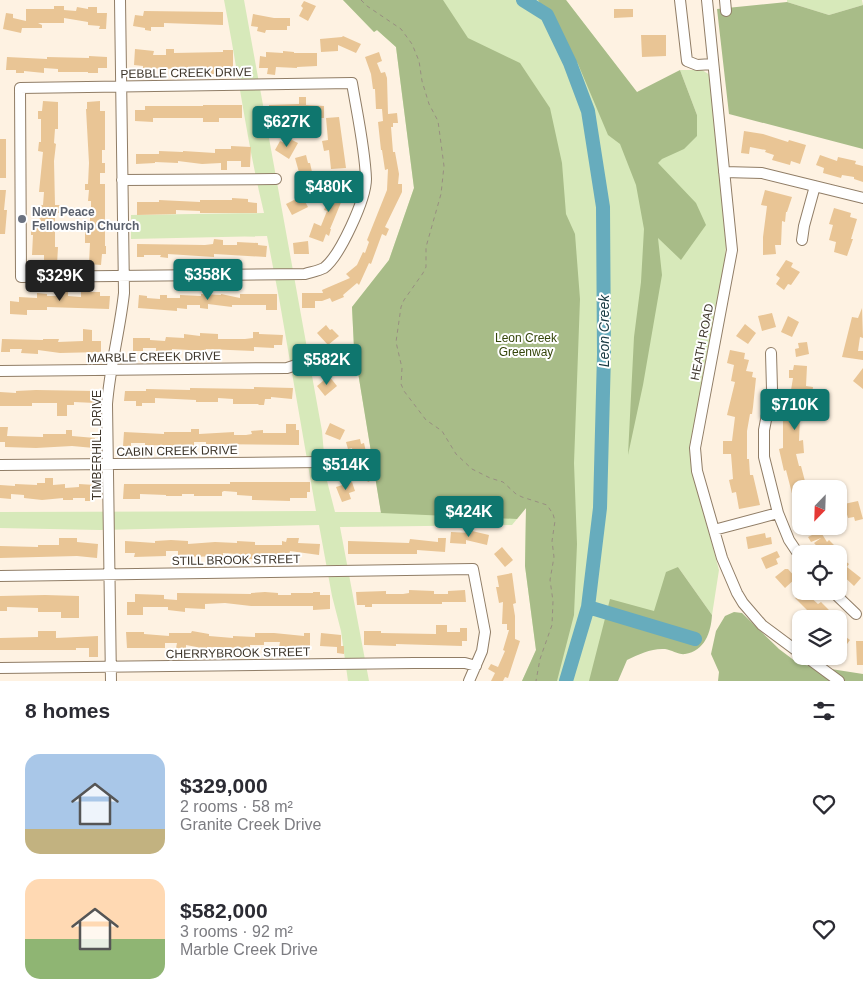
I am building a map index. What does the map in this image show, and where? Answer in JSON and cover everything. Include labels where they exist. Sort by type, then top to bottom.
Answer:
[{"type":"street","name":"TIMBERHILL DRIVE","points":[[111,681],[107,404],[122,318],[124,293],[120,0]]},
{"type":"street","points":[[680,0],[687,61],[697,65],[713,64]]},
{"type":"street","name":"HEATH ROAD","points":[[707,0],[732,250],[695,448],[697,471],[722,558],[743,603],[762,624],[792,647]]},
{"type":"street","points":[[725,0],[726,11]]},
{"type":"street","name":"PEBBLE CREEK DRIVE","points":[[352,83],[366,180],[361,200],[348,233],[337,253],[324,267],[305,274],[21,277],[20,88],[121,86],[352,83]]},
{"type":"street","points":[[724,172],[762,173],[863,198]]},
{"type":"street","points":[[122,180],[276,179]]},
{"type":"street","points":[[802,240],[815,186]]},
{"type":"street","points":[[771,353],[772,389],[764,430],[764,457],[778,513],[792,545]]},
{"type":"street","name":"MARBLE CREEK DRIVE","points":[[0,371],[287,368],[308,361]]},
{"type":"street","name":"CABIN CREEK DRIVE","points":[[0,465],[324,462]]},
{"type":"street","points":[[714,530],[778,513]]},
{"type":"street","name":"STILL BROOK STREET","points":[[0,576],[473,570],[485,632],[482,651],[476,666]]},
{"type":"street","points":[[841,600],[856,614]]},
{"type":"street","name":"CHERRYBROOK STREET","points":[[0,668],[457,663],[476,666]]},
{"type":"street","points":[[817,665],[839,681]]},
{"type":"street","points":[[469,681],[476,666]]},
{"type":"path","points":[[361,0],[405,34],[419,62],[429,104],[438,122],[444,166],[441,194],[426,247],[426,267],[401,307],[396,342],[400,357],[401,384],[426,420],[442,431],[456,454],[472,469],[490,478],[504,482],[516,494],[547,505],[555,522],[552,541],[553,564],[550,580],[552,625],[540,660],[536,681]]},
{"type":"green space","name":"Leon Creek Greenway","points":[[224,0],[244,0],[322,431],[326,477],[335,512],[381,512],[354,348],[352,307],[389,260],[414,188],[396,47],[377,30],[374,32],[343,0],[566,0],[661,124],[697,115],[680,70],[702,70],[710,75],[726,245],[725,263],[692,440],[691,459],[719,570],[712,615],[678,567],[670,618],[612,665],[609,681],[522,681],[536,650],[525,566],[526,508],[512,525],[340,527],[369,681],[348,681],[341,631],[332,596],[319,525],[100,530],[0,528],[0,512],[316,511],[267,236],[131,239],[131,215],[264,213]]},
{"type":"green space","points":[[343,0],[443,0],[468,38],[520,63],[550,108],[562,163],[566,214],[575,234],[580,299],[574,463],[577,544],[574,615],[557,681],[522,681],[536,650],[525,566],[526,508],[517,519],[381,513],[354,348],[352,307],[389,260],[414,188],[396,47],[377,30],[374,32]]},
{"type":"green space","points":[[538,0],[566,0],[637,92],[680,70],[697,115],[697,136],[684,149],[662,159],[658,163],[696,203],[706,225],[681,260],[658,238],[662,275],[643,385],[628,455],[634,337],[641,282],[644,229],[636,185],[620,144],[608,135],[578,64]]},
{"type":"green space","points":[[787,0],[862,0],[863,5],[829,15],[787,2]]},
{"type":"green space","points":[[787,2],[829,15],[863,5],[863,149],[729,114],[717,9]]},
{"type":"green space","points":[[678,567],[712,615],[706,640],[698,649],[685,654],[665,649],[655,649],[627,660],[618,681],[589,681],[610,599],[654,611],[666,572]]},
{"type":"green space","points":[[734,612],[742,613],[779,649],[792,659],[792,665],[805,665],[863,674],[863,681],[718,681],[719,672],[711,654],[716,631],[725,616]]},
{"type":"building","points":[[304,1],[316,6],[308,21],[299,16]]},
{"type":"building","points":[[54,6],[64,6],[64,10],[76,11],[77,7],[88,9],[88,7],[97,7],[97,13],[107,13],[106,29],[99,29],[100,26],[88,25],[88,22],[64,18],[64,23],[38,23],[42,25],[42,28],[22,28],[21,33],[3,29],[6,13],[13,14],[13,18],[26,21],[26,9],[54,9]]},
{"type":"building","points":[[614,9],[633,9],[633,17],[614,18]]},
{"type":"building","points":[[144,11],[223,12],[223,25],[164,23],[164,27],[151,27],[151,31],[133,26],[135,15],[143,16]]},
{"type":"building","points":[[253,14],[274,18],[290,18],[290,26],[287,26],[287,30],[266,30],[265,33],[257,31],[258,27],[251,26]]},
{"type":"building","points":[[641,35],[666,35],[666,56],[642,57]]},
{"type":"building","points":[[343,36],[361,44],[356,53],[338,45],[338,51],[321,52],[320,39]]},
{"type":"building","points":[[135,49],[154,51],[153,55],[166,55],[166,49],[174,49],[174,53],[233,50],[233,68],[215,68],[215,74],[209,74],[208,68],[143,68],[143,66],[134,65]]},
{"type":"building","points":[[283,51],[317,53],[317,66],[297,68],[276,67],[275,75],[267,74],[268,68],[259,68],[260,56],[266,57],[266,52],[283,53]]},
{"type":"building","points":[[379,52],[382,61],[377,63],[381,73],[385,72],[387,78],[388,114],[397,113],[398,123],[393,123],[393,127],[391,127],[393,152],[395,152],[399,174],[398,184],[402,184],[402,192],[385,227],[389,229],[386,236],[382,234],[371,264],[369,263],[359,285],[357,283],[343,295],[344,297],[332,302],[330,298],[315,301],[315,308],[302,308],[302,293],[323,293],[322,290],[350,278],[346,274],[357,265],[363,252],[365,253],[369,242],[367,240],[387,190],[388,169],[385,170],[378,122],[383,121],[382,109],[376,109],[375,89],[373,89],[371,74],[365,57]]},
{"type":"building","points":[[89,56],[107,57],[107,68],[98,68],[98,73],[58,72],[58,69],[44,68],[44,73],[24,71],[24,73],[16,73],[16,70],[6,70],[7,57],[47,59],[47,57],[89,58]]},
{"type":"building","points":[[299,97],[306,97],[306,105],[324,106],[324,118],[269,118],[269,105],[299,104]]},
{"type":"building","points":[[43,101],[58,102],[58,129],[55,129],[54,143],[56,144],[54,161],[55,205],[60,205],[60,213],[55,213],[55,247],[58,247],[57,265],[44,264],[44,255],[32,255],[33,235],[31,235],[31,225],[40,226],[39,205],[43,205],[44,192],[39,192],[43,152],[38,151],[39,142],[41,142],[41,119],[38,119],[38,111],[42,111]]},
{"type":"building","points":[[100,101],[100,111],[105,111],[105,150],[102,150],[102,163],[105,163],[105,173],[100,173],[100,184],[105,184],[106,246],[106,254],[102,254],[101,265],[89,264],[90,243],[85,243],[85,226],[90,226],[91,212],[91,201],[88,201],[89,190],[85,190],[85,184],[88,184],[89,163],[86,109],[87,102]]},
{"type":"building","points":[[242,105],[242,118],[219,118],[219,122],[203,122],[203,118],[153,118],[153,122],[135,121],[135,110],[145,110],[145,106]]},
{"type":"building","points":[[339,117],[346,168],[331,169],[329,150],[324,151],[322,141],[328,140],[326,118]]},
{"type":"building","points":[[744,131],[806,145],[800,164],[791,161],[790,165],[772,160],[774,155],[765,152],[766,150],[750,147],[749,154],[741,153]]},
{"type":"building","points":[[0,139],[6,139],[6,178],[0,178]]},
{"type":"building","points":[[290,139],[298,143],[289,159],[275,150],[280,141],[287,144]]},
{"type":"building","points":[[231,146],[251,147],[250,167],[241,167],[241,161],[227,161],[227,170],[221,170],[221,163],[202,164],[178,161],[178,163],[155,162],[136,164],[136,154],[159,154],[159,151],[215,153],[215,149],[231,149]]},
{"type":"building","points":[[306,155],[312,172],[300,176],[295,158]]},
{"type":"building","points":[[820,155],[837,161],[838,157],[856,161],[855,164],[863,166],[863,182],[854,179],[854,177],[842,175],[841,178],[823,173],[824,168],[816,165]]},
{"type":"building","points":[[337,184],[347,188],[330,229],[329,236],[326,234],[323,242],[309,237],[314,223],[321,226],[327,211],[324,210],[329,198],[326,196],[329,188],[334,190]]},
{"type":"building","points":[[0,190],[6,190],[4,210],[7,210],[5,234],[0,234]]},
{"type":"building","points":[[765,190],[792,197],[786,212],[785,222],[782,221],[781,245],[775,245],[776,254],[763,255],[767,206],[761,205]]},
{"type":"building","points":[[302,196],[308,207],[292,215],[286,204]]},
{"type":"building","points":[[232,198],[248,199],[248,202],[257,203],[257,213],[200,213],[200,211],[176,210],[176,214],[137,215],[137,202],[159,202],[159,200],[200,202],[200,200],[232,200]]},
{"type":"building","points":[[834,208],[851,213],[850,217],[857,219],[847,256],[834,252],[836,242],[829,240],[833,225],[829,224]]},
{"type":"building","points":[[214,239],[223,240],[223,245],[237,245],[237,242],[258,243],[258,245],[267,246],[266,257],[214,254],[214,257],[168,254],[168,258],[160,257],[161,255],[137,257],[137,244],[205,245],[213,244]]},
{"type":"building","points":[[308,241],[309,254],[294,254],[293,243]]},
{"type":"building","points":[[786,260],[793,263],[791,267],[800,272],[791,285],[788,284],[784,290],[776,284],[780,278],[776,275]]},
{"type":"building","points":[[59,292],[68,292],[68,296],[81,297],[81,292],[100,292],[100,296],[110,296],[109,309],[47,307],[47,310],[27,310],[27,315],[10,314],[10,301],[19,302],[19,297],[37,298],[37,293],[47,294],[47,296],[59,296]]},
{"type":"building","points":[[201,294],[221,294],[240,298],[240,294],[277,294],[277,310],[266,310],[266,305],[232,305],[232,307],[208,304],[208,309],[200,308],[200,305],[187,305],[187,309],[177,308],[177,311],[138,308],[139,295],[160,299],[160,295],[167,295],[167,298],[180,298],[180,295],[201,296]]},
{"type":"building","points":[[862,308],[863,338],[860,337],[858,351],[863,351],[863,360],[842,357],[852,317],[858,318]]},
{"type":"building","points":[[772,313],[776,327],[762,331],[758,316]]},
{"type":"building","points":[[788,316],[799,322],[792,337],[781,332]]},
{"type":"building","points":[[745,324],[756,333],[748,344],[736,336]]},
{"type":"building","points":[[326,325],[339,336],[328,345],[317,333]]},
{"type":"building","points":[[83,329],[92,330],[92,341],[101,341],[101,352],[60,353],[38,350],[38,354],[21,353],[22,349],[10,349],[10,352],[1,352],[2,339],[59,339],[58,342],[83,341]]},
{"type":"building","points":[[253,332],[283,335],[282,345],[274,345],[274,348],[254,347],[254,351],[172,349],[172,352],[156,351],[156,348],[143,348],[143,351],[133,351],[133,338],[150,338],[150,340],[165,341],[166,337],[184,338],[184,334],[200,336],[200,333],[218,334],[218,339],[245,339],[253,338]]},
{"type":"building","points":[[807,342],[809,354],[796,357],[795,349],[799,348],[798,343]]},
{"type":"building","points":[[730,350],[745,353],[744,359],[749,360],[746,371],[753,372],[752,377],[756,378],[752,414],[750,414],[747,431],[747,459],[749,459],[750,475],[753,475],[760,505],[739,509],[736,492],[732,493],[729,480],[733,479],[731,454],[723,454],[723,441],[732,441],[735,417],[727,415],[735,382],[731,381],[734,365],[727,363]]},
{"type":"building","points":[[336,352],[347,353],[346,361],[350,361],[350,369],[333,368]]},
{"type":"building","points":[[794,365],[807,366],[806,386],[813,387],[809,417],[800,416],[799,441],[803,440],[804,453],[796,454],[805,480],[792,480],[792,494],[779,449],[783,448],[783,421],[787,390],[791,390],[793,378],[789,378],[789,370],[793,370]]},
{"type":"building","points":[[863,368],[863,389],[853,381]]},
{"type":"building","points":[[329,376],[337,386],[325,396],[317,386]]},
{"type":"building","points":[[254,387],[293,388],[292,399],[271,397],[271,399],[265,399],[264,405],[233,404],[233,399],[218,398],[218,402],[196,402],[196,400],[155,398],[155,403],[142,403],[142,406],[136,406],[136,401],[124,401],[125,391],[146,391],[146,389],[190,390],[190,388],[254,389]]},
{"type":"building","points":[[16,391],[95,391],[95,403],[74,402],[74,405],[67,405],[67,416],[57,416],[57,403],[32,403],[32,406],[0,406],[0,392],[16,393]]},
{"type":"building","points":[[330,423],[345,430],[340,440],[325,434]]},
{"type":"building","points":[[286,424],[296,424],[296,430],[299,430],[299,445],[206,444],[206,442],[194,442],[194,446],[131,443],[131,446],[123,446],[124,432],[164,434],[164,432],[191,432],[191,429],[199,429],[199,434],[234,432],[234,435],[246,435],[252,434],[251,431],[263,430],[263,433],[286,433]]},
{"type":"building","points":[[0,427],[8,427],[7,436],[43,437],[43,434],[66,434],[66,430],[72,430],[72,436],[95,438],[94,448],[72,446],[5,447],[5,442],[0,442]]},
{"type":"building","points":[[360,439],[361,444],[364,443],[366,452],[353,455],[352,448],[348,449],[346,442]]},
{"type":"building","points":[[361,468],[373,473],[369,482],[357,477]]},
{"type":"building","points":[[45,478],[53,478],[53,485],[65,484],[65,488],[79,487],[79,484],[95,485],[95,495],[92,495],[92,501],[85,501],[85,498],[42,500],[11,494],[11,499],[0,498],[0,485],[37,485],[37,483],[45,483]]},
{"type":"building","points":[[230,482],[310,482],[310,492],[307,492],[307,498],[290,498],[290,501],[252,500],[252,496],[237,495],[237,492],[224,491],[222,496],[140,494],[140,499],[123,499],[124,484],[230,484]]},
{"type":"building","points":[[352,482],[355,491],[349,493],[351,499],[342,502],[336,487]]},
{"type":"building","points":[[858,501],[863,519],[855,521],[854,517],[848,518],[848,503]]},
{"type":"building","points":[[472,531],[489,535],[487,545],[466,540],[466,544],[450,543],[451,532],[472,533]]},
{"type":"building","points":[[765,533],[766,538],[771,537],[772,544],[748,549],[746,537]]},
{"type":"building","points":[[823,535],[827,542],[829,540],[834,545],[816,545],[814,543],[821,538],[811,542],[808,537]]},
{"type":"building","points":[[59,538],[77,538],[77,542],[98,544],[97,558],[77,556],[0,558],[0,546],[38,547],[38,545],[59,545]]},
{"type":"building","points":[[287,538],[299,538],[298,543],[320,544],[319,555],[290,551],[289,555],[254,555],[254,559],[246,559],[246,556],[223,553],[223,556],[188,557],[178,556],[178,551],[166,551],[166,556],[134,557],[135,553],[125,553],[125,541],[155,543],[155,541],[171,540],[188,541],[188,544],[237,543],[237,541],[255,542],[255,545],[282,545],[282,541],[286,542]]},
{"type":"building","points":[[438,538],[446,538],[445,552],[417,550],[417,554],[348,554],[348,541],[409,543],[410,539],[438,542]]},
{"type":"building","points":[[502,547],[513,560],[505,567],[494,554]]},
{"type":"building","points":[[777,551],[780,557],[776,559],[778,564],[766,569],[761,558]]},
{"type":"building","points":[[847,567],[861,578],[854,586],[847,579]]},
{"type":"building","points":[[785,569],[788,569],[792,574],[792,582],[785,588],[775,577]]},
{"type":"building","points":[[512,573],[516,603],[513,604],[515,639],[520,641],[508,678],[505,677],[503,681],[491,681],[495,673],[488,669],[491,664],[498,667],[505,651],[503,650],[509,630],[507,630],[507,624],[502,624],[503,602],[499,603],[496,587],[499,587],[497,576]]},
{"type":"building","points":[[409,590],[434,591],[434,594],[448,594],[448,591],[465,590],[466,602],[372,604],[372,607],[357,605],[356,592],[386,591],[386,594],[403,594],[409,593]]},
{"type":"building","points":[[265,592],[291,595],[291,593],[320,592],[320,595],[330,595],[330,609],[313,610],[313,606],[251,606],[225,603],[205,604],[205,609],[185,608],[185,612],[168,610],[168,607],[143,607],[143,615],[127,615],[127,602],[135,602],[135,594],[164,595],[164,599],[177,600],[177,593],[251,594]]},
{"type":"building","points":[[0,596],[79,596],[79,618],[61,618],[61,612],[38,612],[38,608],[7,607],[7,611],[0,611]]},
{"type":"building","points":[[797,600],[814,600],[818,604],[821,602],[829,610],[807,610]]},
{"type":"building","points":[[436,625],[447,625],[447,632],[460,632],[460,628],[467,628],[467,641],[462,641],[462,646],[364,645],[364,631],[436,634]]},
{"type":"building","points":[[38,631],[56,631],[56,638],[98,636],[98,657],[89,657],[89,648],[76,648],[76,650],[0,650],[0,638],[38,637]]},
{"type":"building","points":[[192,631],[209,634],[209,636],[233,638],[233,636],[255,637],[255,633],[304,636],[304,633],[310,633],[310,647],[279,647],[280,642],[264,642],[264,645],[250,645],[250,648],[207,647],[207,649],[186,645],[186,648],[176,648],[177,643],[165,643],[165,648],[127,648],[126,632],[144,632],[144,634],[169,636],[169,633],[191,633]]},
{"type":"building","points":[[321,633],[341,635],[341,646],[344,646],[344,654],[337,653],[337,647],[320,646]]},
{"type":"building","points":[[856,641],[863,641],[863,665],[857,665]]},
{"type":"waterway","name":"Leon Creek","points":[[523,0],[547,15],[570,63],[588,111],[603,207],[604,354],[600,508],[588,607],[566,681]]},
{"type":"waterway","points":[[588,607],[695,639]]},
{"type":"place","name":"New Peace Fellowship Church","points":[[22,219]]}]
